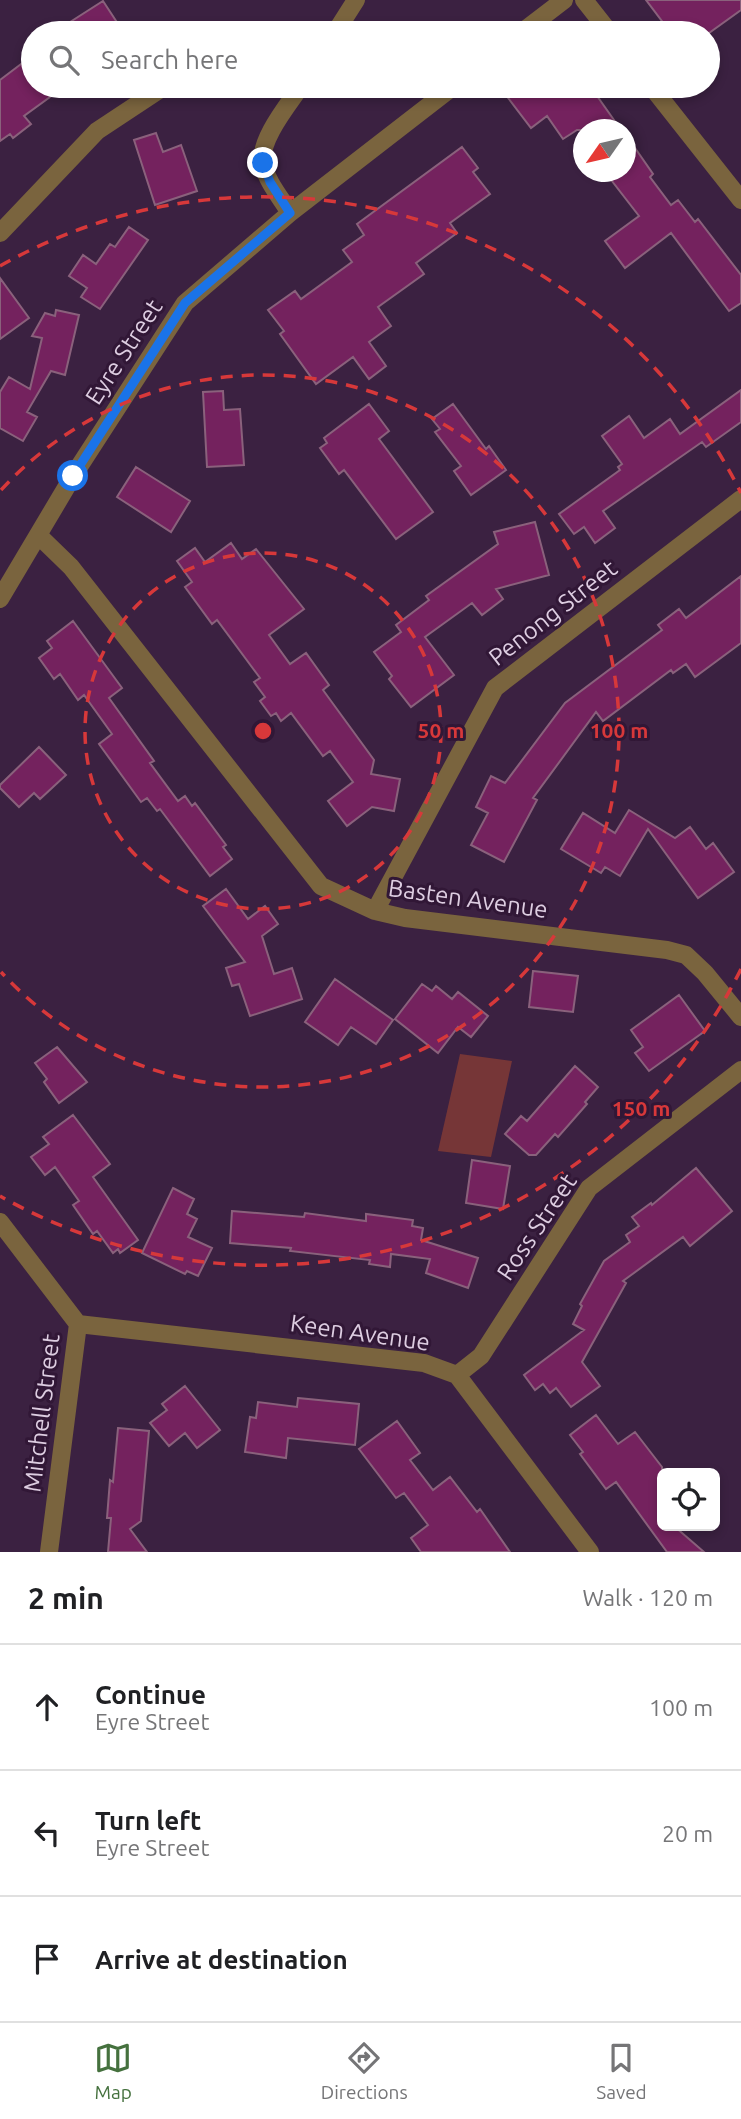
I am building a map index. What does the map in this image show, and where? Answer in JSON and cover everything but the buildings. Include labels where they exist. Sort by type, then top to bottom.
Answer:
[{"type":"street","points":[[343,21],[356,0]]},
{"type":"street","points":[[537,21],[564,0]]},
{"type":"street","points":[[584,0],[601,21]]},
{"type":"street","points":[[0,233],[97,131],[147,98]]},
{"type":"street","points":[[290,213],[270,182],[263,163],[264,148],[294,98]]},
{"type":"street","name":"Eyre Street","points":[[0,599],[185,303],[290,213],[439,98]]},
{"type":"street","points":[[660,98],[741,200]]},
{"type":"street","name":"Penong Street","points":[[375,911],[495,688],[741,499]]},
{"type":"street","name":"Basten Avenue","points":[[38,535],[71,567],[321,886],[375,911],[405,918],[667,950],[686,956],[705,973],[741,1017]]},
{"type":"street","name":"Ross Street","points":[[457,1375],[481,1356],[589,1188],[741,1070]]},
{"type":"street","name":"Mitchell Street","points":[[0,1222],[78,1324],[49,1552]]},
{"type":"street","name":"Keen Avenue","points":[[78,1324],[424,1363],[457,1375],[590,1552]]},
{"type":"shaded area","points":[[460,1054],[512,1061],[491,1157],[438,1151]]},
{"type":"route","points":[[73,476],[185,303],[290,213],[270,182],[263,163]]}]
